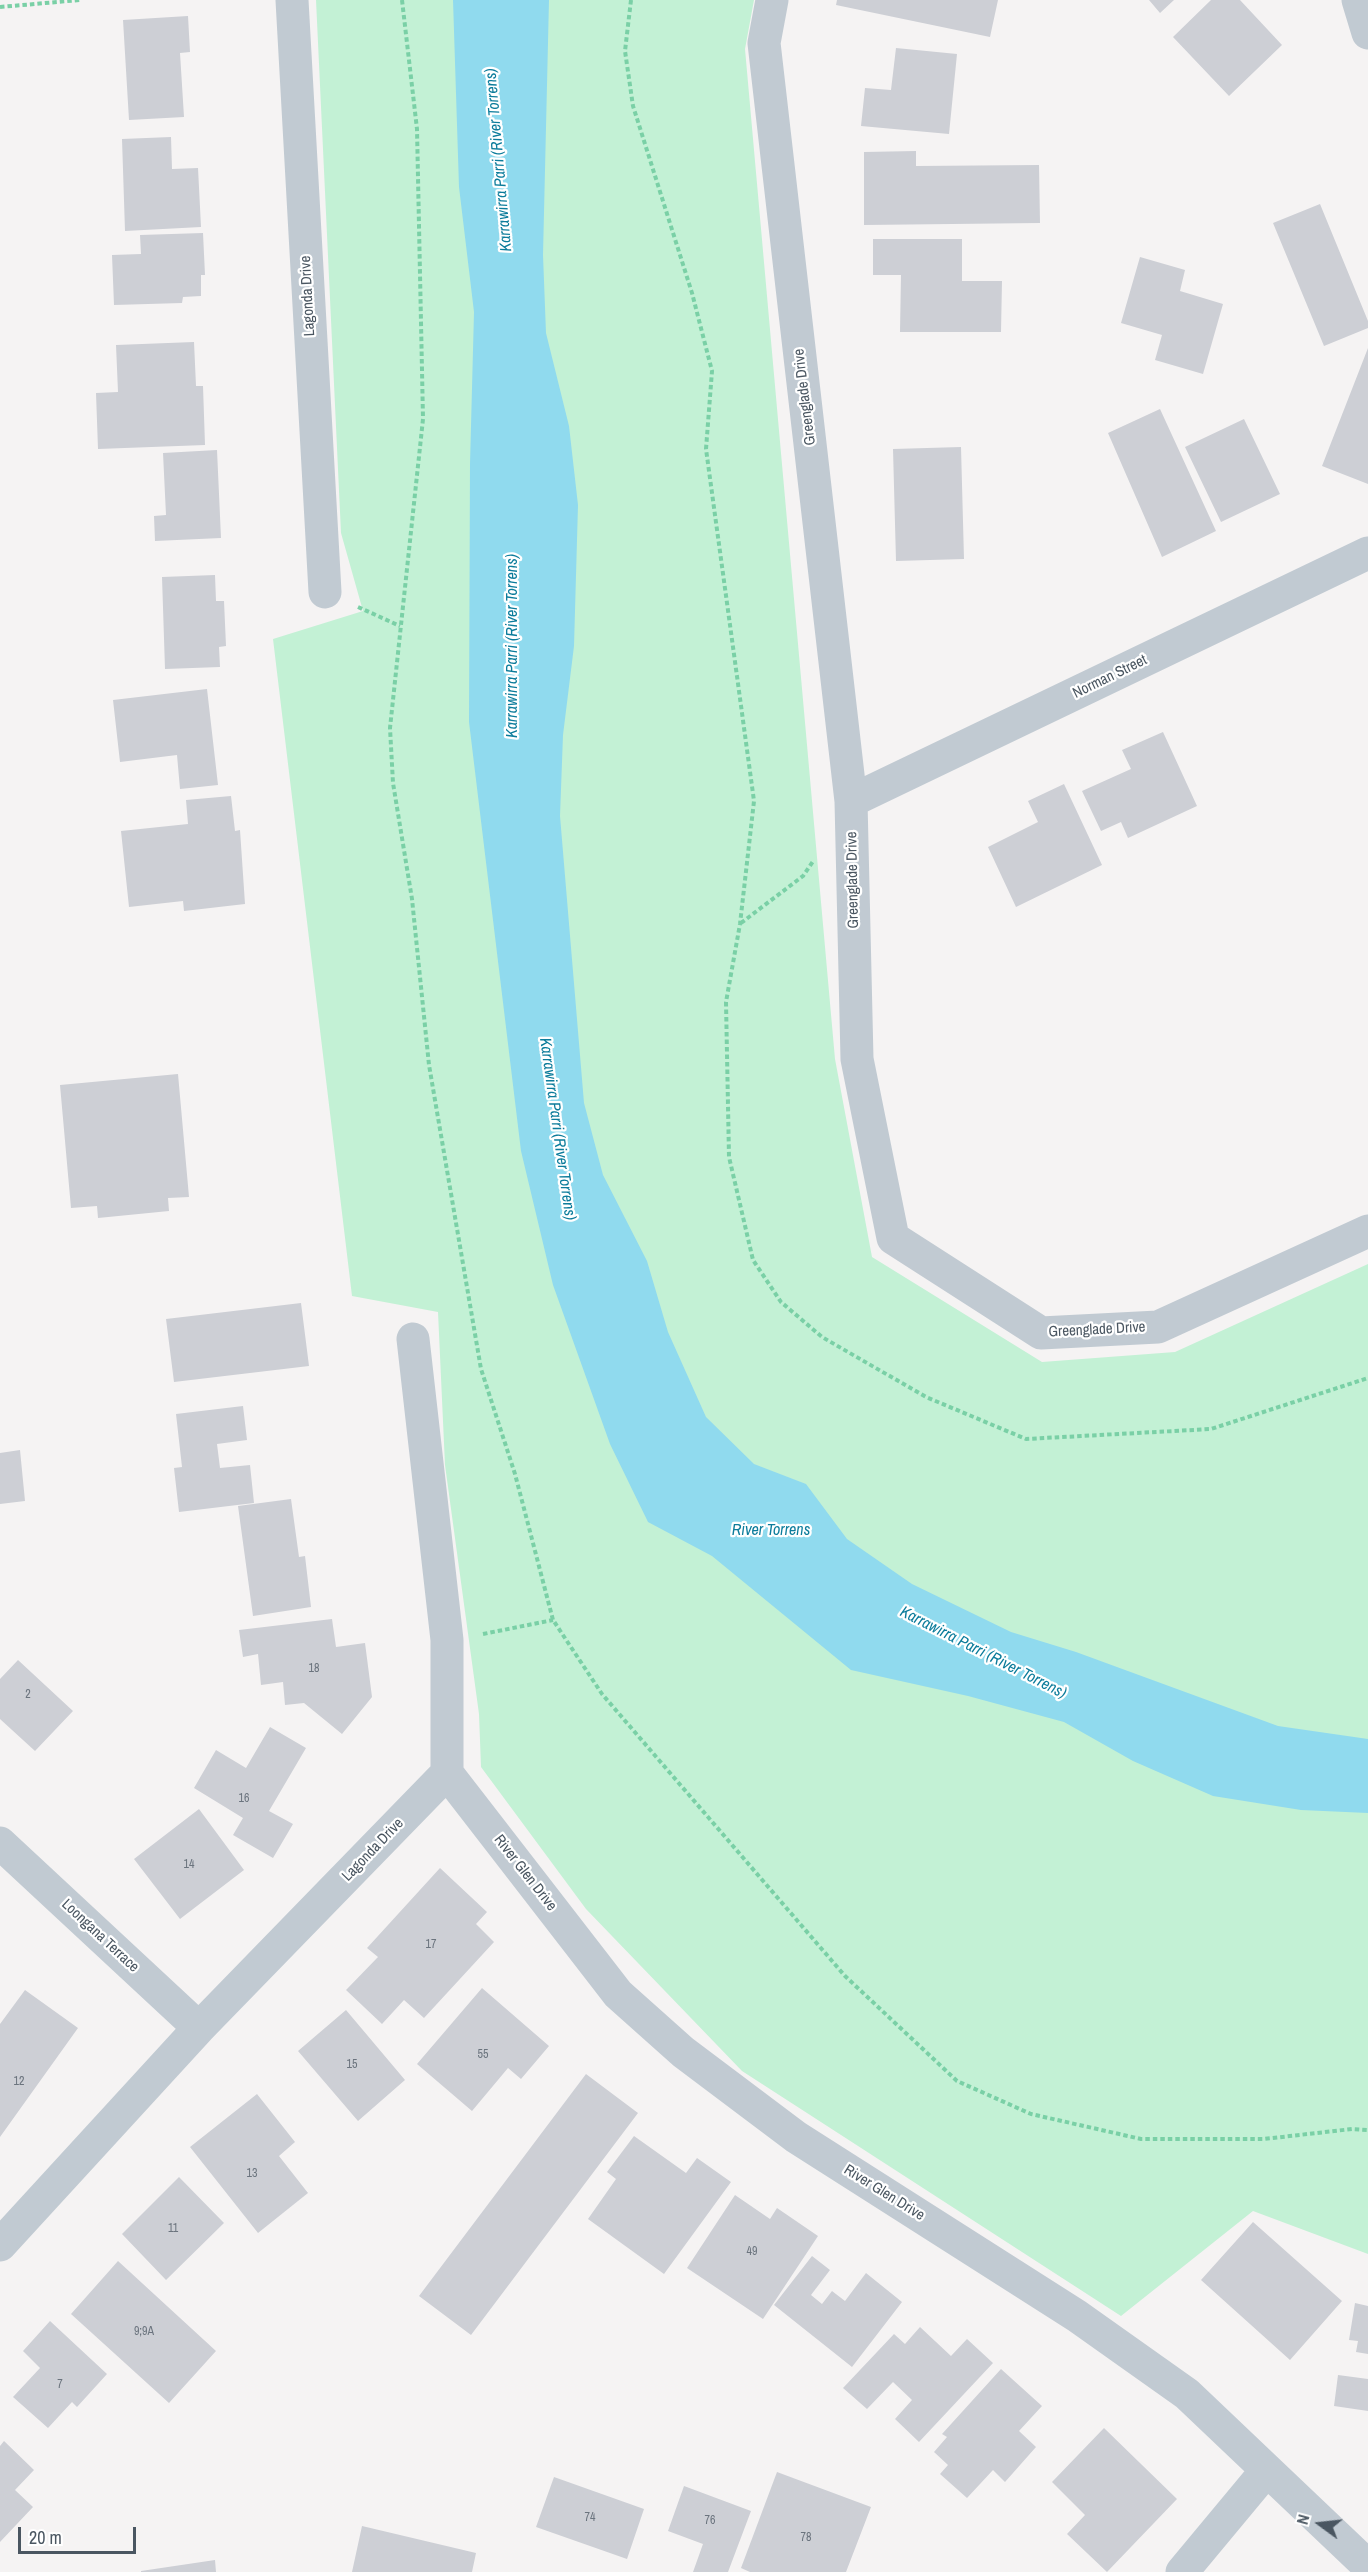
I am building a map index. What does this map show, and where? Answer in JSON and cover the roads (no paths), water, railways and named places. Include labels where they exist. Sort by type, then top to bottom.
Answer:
[{"type":"street","name":"Lagonda Drive","points":[[292,0],[325,592]]},
{"type":"street","name":"Greenglade Drive","points":[[772,0],[764,43],[851,801],[857,1059],[893,1238],[1041,1333],[1158,1327],[1368,1231]]},
{"type":"street","points":[[1358,0],[1368,33]]},
{"type":"street","name":"Norman Street","points":[[851,801],[1368,553]]},
{"type":"street","points":[[413,1339],[447,1641],[447,1773]]},
{"type":"street","name":"Lagonda Drive","points":[[0,2245],[199,2028],[447,1773]]},
{"type":"street","name":"River Glen Drive","points":[[447,1773],[618,1994],[683,2052],[796,2137],[1077,2316],[1187,2394],[1368,2566]]},
{"type":"street","name":"Loongana Terrace","points":[[0,1843],[199,2028]]},
{"type":"street","points":[[1182,2572],[1266,2471]]},
{"type":"water","name":"River Torrens","points":[[453,0],[549,0],[543,255],[546,333],[569,426],[578,505],[574,646],[563,735],[560,816],[584,1103],[603,1175],[647,1261],[668,1332],[706,1417],[754,1464],[806,1484],[847,1539],[912,1584],[1011,1632],[1076,1652],[1278,1726],[1368,1739],[1368,1813],[1301,1810],[1213,1796],[1133,1761],[1064,1722],[968,1696],[851,1670],[712,1556],[648,1522],[610,1444],[553,1285],[521,1151],[469,722],[470,464],[474,312],[459,187]]},
{"type":"water label","name":"Karrawirra Parri (River Torrens)","points":[[499,160]]},
{"type":"water label","name":"Karrawirra Parri (River Torrens)","points":[[513,646]]},
{"type":"water label","name":"Karrawirra Parri (River Torrens)","points":[[557,1129]]},
{"type":"water label","name":"Karrawirra Parri (River Torrens)","points":[[983,1653]]}]
